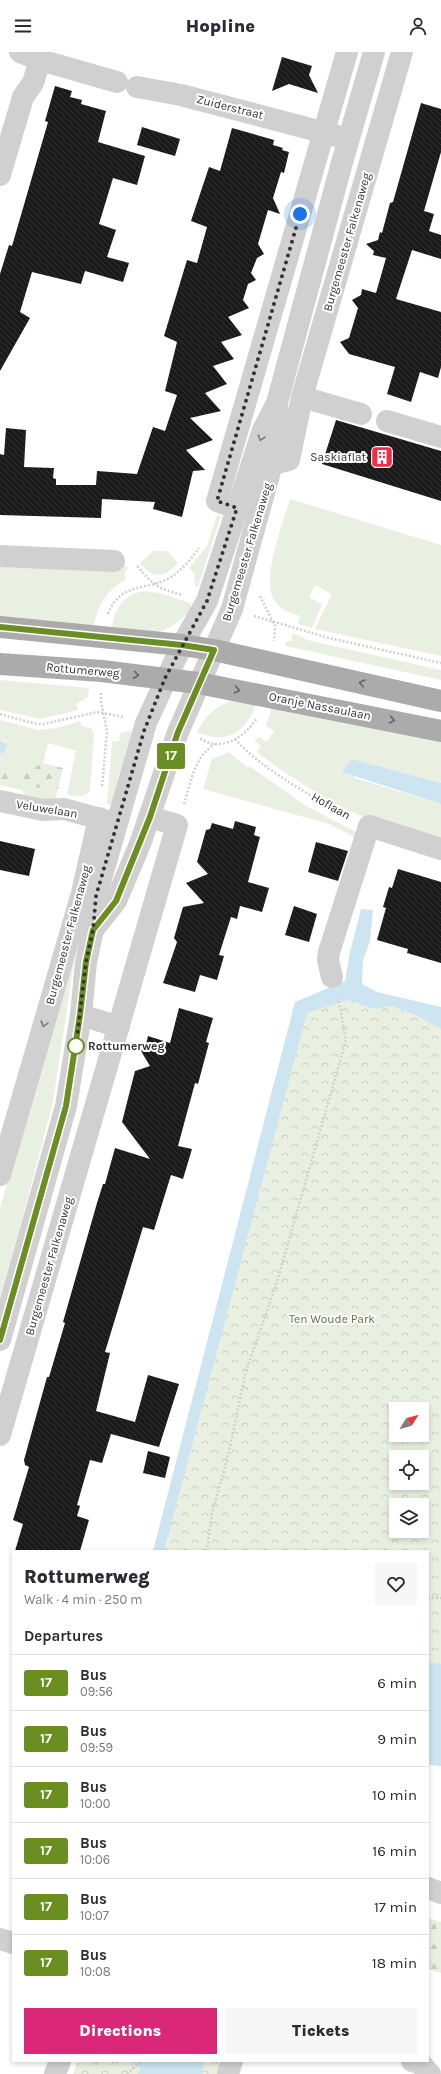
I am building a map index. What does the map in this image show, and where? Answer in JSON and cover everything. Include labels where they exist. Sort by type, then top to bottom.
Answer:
[{"type":"main road","points":[[0,627],[182,645],[214,650],[441,701]]},
{"type":"main road","name":"Rottumerweg","points":[[0,664],[94,670],[198,683]]},
{"type":"main road","name":"Oranje Nassaulaan","points":[[198,683],[441,731]]},
{"type":"street","name":"Burgemeester Falkenaweg","points":[[237,508],[217,501],[347,52]]},
{"type":"street","name":"Burgemeester Falkenaweg","points":[[0,1175],[82,892],[146,723],[165,678],[207,601],[263,430],[277,403],[374,52]]},
{"type":"street","name":"Burgemeester Falkenaweg","points":[[272,464],[289,460],[302,397],[402,52]]},
{"type":"street","name":"Zuiderstraat","points":[[0,175],[23,96],[33,82],[30,56],[127,84],[181,95],[323,132]]},
{"type":"street","points":[[323,132],[375,146]]},
{"type":"street","points":[[302,397],[361,414]]},
{"type":"street","name":"Burgemeester Falkenaweg","points":[[93,930],[116,901],[150,817],[178,732],[198,683],[232,609],[279,434],[277,403]]},
{"type":"street","points":[[387,421],[441,437]]},
{"type":"street","points":[[0,556],[114,561]]},
{"type":"street","name":"Veluwelaan","points":[[0,801],[43,810],[64,809],[108,821]]},
{"type":"street","points":[[150,817],[177,825]]},
{"type":"street","name":"Burgemeester Falkenaweg","points":[[0,1340],[66,1106],[80,1015],[86,962],[93,930],[96,896],[108,821]]},
{"type":"street","name":"Burgemeester Falkenaweg","points":[[0,1435],[177,825]]},
{"type":"street","points":[[332,977],[328,960],[329,952],[369,826],[441,849]]},
{"type":"street","points":[[80,1015],[119,1027]]},
{"type":"street","points":[[429,1888],[441,1893]]},
{"type":"street","points":[[0,1939],[12,1943]]},
{"type":"street","points":[[55,2074],[60,2062]]},
{"type":"street","points":[[228,2074],[232,2062]]},
{"type":"street","points":[[416,2062],[420,2063],[430,2074]]},
{"type":"path","points":[[107,621],[111,607],[120,596],[138,586],[152,584],[170,577],[192,557],[203,541]]},
{"type":"path","points":[[135,565],[152,584],[164,590],[190,597]]},
{"type":"path","points":[[249,614],[329,638],[441,663]]},
{"type":"path","points":[[272,621],[276,632],[274,642]]},
{"type":"path","points":[[101,691],[101,702],[106,731],[108,821]]},
{"type":"path","points":[[0,714],[36,724],[52,724],[90,713],[104,713],[128,718]]},
{"type":"path","points":[[177,825],[198,760],[207,749],[215,744],[235,739],[245,733],[252,726],[258,713]]},
{"type":"path","points":[[193,737],[215,744]]},
{"type":"path","name":"Hoflaan","points":[[235,739],[252,755],[283,778],[318,800],[369,826]]},
{"type":"path","points":[[207,1550],[212,1513],[229,1452],[245,1374],[277,1282],[346,1040],[341,1007]]},
{"type":"path","points":[[429,1598],[441,1598]]},
{"type":"path","points":[[127,2074],[140,2062]]},
{"type":"green space","points":[[290,499],[441,545],[441,656],[315,629],[332,594],[315,585],[309,597],[322,604],[312,628],[298,624],[300,616],[286,611],[274,600],[271,591],[270,579],[274,551]]},
{"type":"green space","points":[[217,515],[221,516],[198,587],[195,586],[194,573],[189,568],[207,546]]},
{"type":"green space","points":[[153,551],[167,551],[178,563],[168,572],[163,574],[159,575],[149,572],[140,563]]},
{"type":"green space","points":[[119,563],[129,568],[125,572],[125,580],[107,595],[99,607],[94,629],[0,623],[0,566]]},
{"type":"green space","points":[[143,591],[159,593],[190,603],[192,607],[176,624],[155,633],[112,631],[114,617],[120,605],[129,596]]},
{"type":"green space","points":[[293,633],[307,640],[441,670],[441,680],[285,646],[286,643],[292,639]]},
{"type":"green space","points":[[0,680],[89,688],[88,697],[76,704],[78,710],[40,719],[0,710]]},
{"type":"green space","points":[[239,699],[256,705],[246,723],[240,729],[226,737],[207,736],[197,732],[214,710]]},
{"type":"green space","points":[[273,704],[441,739],[441,783],[352,759],[355,778],[441,804],[441,838],[380,823],[347,810],[307,787],[257,752],[261,746],[254,741],[259,737],[267,742],[274,731],[266,726]]},
{"type":"green space","points":[[0,720],[38,730],[57,728],[80,721],[82,726],[91,728],[94,733],[90,791],[82,796],[67,794],[76,751],[48,743],[43,763],[37,766],[22,770],[0,766],[0,753],[3,754],[6,742],[0,740]]},
{"type":"green space","points":[[131,731],[132,736],[114,806],[107,804],[112,741],[119,741],[120,733]]},
{"type":"green space","points":[[229,752],[248,768],[249,766],[308,807],[356,832],[355,837],[329,824],[203,789],[212,759]]},
{"type":"green space","points":[[43,763],[63,768],[57,792],[0,779],[0,766],[26,770]]},
{"type":"green space","points":[[0,779],[57,792],[56,798],[45,804],[29,801],[22,790],[0,785]]},
{"type":"green space","points":[[71,960],[74,961],[53,1102],[0,1304],[0,1208]]},
{"type":"green space","name":"Ten Woude Park","points":[[348,992],[441,1021],[441,1711],[429,1704],[429,1550],[158,1550],[300,1010]]},
{"type":"green space","points":[[429,1918],[441,1922],[441,1973],[429,1969]]},
{"type":"green space","points":[[78,2062],[135,2062],[142,2069],[137,2074],[73,2074]]},
{"type":"green space","points":[[204,2062],[224,2062],[219,2074],[203,2074]]},
{"type":"water","points":[[0,740],[7,744],[3,754],[0,753]]},
{"type":"water","points":[[352,759],[441,783],[441,804],[342,772]]},
{"type":"water","points":[[361,909],[373,910],[370,941],[363,960],[362,984],[377,992],[441,1007],[441,1029],[414,1014],[392,1006],[375,1009],[348,1000],[307,1013],[164,1550],[153,1550],[295,1002],[345,981],[350,952]]},
{"type":"water","points":[[429,1662],[441,1664],[441,1766],[429,1765]]},
{"type":"water","points":[[135,2062],[204,2062],[203,2074],[137,2074],[141,2069]]},
{"type":"building","points":[[282,57],[312,66],[309,75],[318,93],[289,84],[272,91]]},
{"type":"building","points":[[55,86],[72,91],[70,97],[82,100],[81,104],[106,111],[98,142],[145,156],[137,185],[113,178],[99,224],[116,230],[107,257],[129,263],[123,282],[85,271],[81,284],[32,272],[20,312],[30,318],[0,371],[0,274],[9,245],[12,246],[48,122],[45,121]]},
{"type":"building","points":[[421,103],[441,109],[441,152],[424,211],[434,214],[429,231],[441,235],[441,259],[412,250],[396,299],[441,312],[441,367],[438,378],[420,372],[411,402],[387,394],[395,367],[349,354],[340,342],[349,338],[358,308],[352,300],[361,295],[362,289],[376,293],[386,258],[373,255],[374,251],[366,244],[378,240],[380,232],[382,233],[390,203],[393,202]]},
{"type":"building","points":[[142,127],[180,139],[175,156],[137,145]]},
{"type":"building","points":[[232,128],[274,140],[273,145],[283,148],[282,150],[289,152],[284,173],[281,172],[273,198],[280,214],[268,210],[258,244],[264,254],[257,258],[251,273],[256,280],[248,284],[243,300],[249,308],[228,317],[242,335],[221,342],[234,359],[213,366],[227,384],[205,393],[221,411],[190,418],[213,440],[186,450],[205,470],[193,471],[182,517],[153,509],[155,502],[102,499],[101,518],[0,515],[0,454],[4,455],[6,428],[26,430],[24,467],[54,468],[53,478],[56,479],[56,485],[96,485],[97,471],[137,474],[153,427],[165,431],[177,395],[165,391],[177,342],[164,336],[187,260],[197,263],[207,227],[191,221],[209,167],[220,171]]},
{"type":"building","name":"Saskiaflat","points":[[336,420],[441,451],[441,501],[322,464]]},
{"type":"building","points":[[235,821],[256,827],[254,835],[260,837],[248,882],[269,888],[262,912],[240,906],[237,919],[231,917],[219,955],[224,956],[217,980],[200,975],[195,992],[163,983],[177,942],[174,938],[183,907],[204,903],[186,883],[208,874],[197,862],[206,830],[210,829],[212,823],[233,829]]},
{"type":"building","points":[[0,841],[35,849],[29,876],[0,870]]},
{"type":"building","points":[[316,842],[348,851],[338,881],[308,872]]},
{"type":"building","points":[[398,869],[441,882],[441,963],[407,953],[408,949],[377,940],[386,908],[383,907],[389,887],[392,888]]},
{"type":"building","points":[[294,906],[317,914],[309,942],[285,935]]},
{"type":"building","points":[[179,1008],[213,1018],[206,1042],[209,1043],[198,1084],[195,1083],[178,1146],[192,1149],[183,1179],[171,1175],[154,1230],[143,1227],[105,1352],[110,1353],[96,1411],[135,1422],[148,1375],[179,1384],[159,1447],[111,1434],[102,1463],[90,1460],[77,1505],[80,1506],[77,1516],[89,1520],[80,1550],[15,1550],[23,1524],[13,1520],[29,1467],[25,1465],[24,1460],[47,1377],[49,1377],[65,1323],[63,1322],[97,1203],[103,1184],[105,1184],[115,1148],[150,1159],[122,1122],[135,1071],[150,1066],[138,1046],[146,1044],[148,1036],[170,1043]]},
{"type":"building","points":[[148,1451],[170,1457],[165,1478],[143,1473]]},
{"type":"bus line","name":"17","points":[[0,627],[182,645],[214,650],[198,683],[178,732],[150,817],[116,901],[93,930],[86,962],[80,1015],[66,1106],[46,1182],[0,1340]]},
{"type":"place","name":"Saskiaflat","points":[[382,457]]},
{"type":"place","name":"Rottumerweg","points":[[76,1046]]},
{"type":"route","points":[[76,1046],[86,962],[93,930],[96,896],[146,723],[165,678],[207,601],[237,508],[217,501],[300,214]]}]
